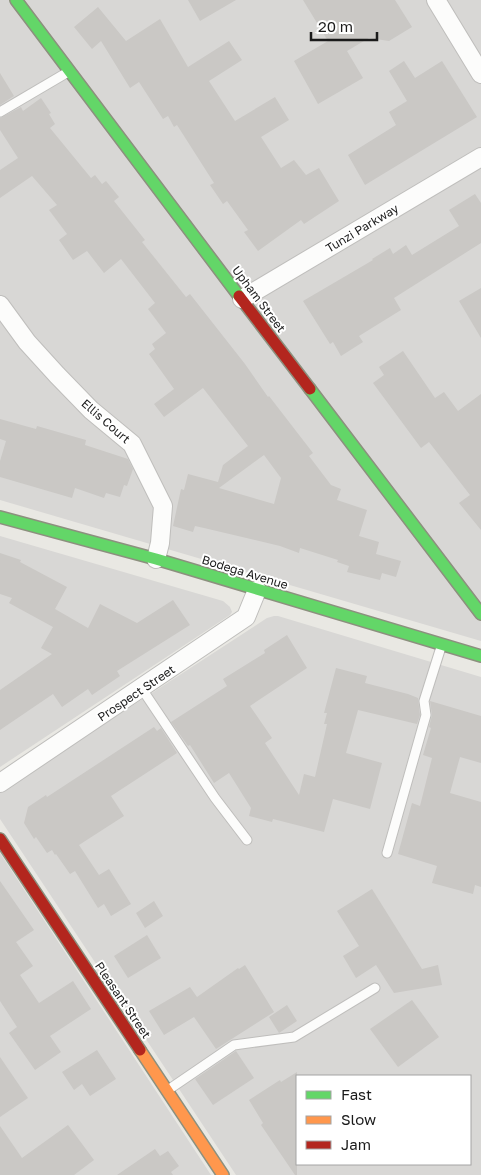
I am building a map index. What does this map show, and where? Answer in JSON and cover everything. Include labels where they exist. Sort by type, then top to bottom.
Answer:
[{"type":"street","name":"Upham Street","points":[[16,0],[481,614]]},
{"type":"street","points":[[436,0],[481,74]]},
{"type":"street","name":"Tunzi Parkway","points":[[242,299],[481,157]]},
{"type":"street","name":"Ellis Court","points":[[0,305],[27,342],[56,375],[91,410],[132,444],[163,506],[160,544],[156,559]]},
{"type":"street","name":"Bodega Avenue","points":[[0,516],[156,559],[481,656]]},
{"type":"street","name":"Prospect Street","points":[[0,783],[246,617],[257,590]]},
{"type":"street","name":"Pleasant Street","points":[[0,839],[223,1175]]},
{"type":"lane","points":[[0,112],[68,71]]},
{"type":"lane","points":[[387,853],[426,715],[424,701],[442,643]]},
{"type":"lane","points":[[142,688],[215,798],[247,840]]},
{"type":"lane","points":[[167,1090],[234,1045],[294,1037],[374,988]]},
{"type":"shaded area","points":[[0,0],[481,0],[481,641],[0,500]]},
{"type":"shaded area","points":[[0,536],[223,601],[230,607],[232,612],[0,767]]},
{"type":"shaded area","points":[[274,616],[481,677],[481,1175],[236,1175],[0,819],[0,792],[267,618]]},
{"type":"shaded area","points":[[0,853],[211,1175],[0,1175]]},
{"type":"building","points":[[188,0],[236,0],[200,21]]},
{"type":"building","points":[[303,0],[395,0],[412,27],[389,41],[369,38],[347,51],[363,78],[318,104],[294,61],[328,41]]},
{"type":"building","points":[[98,7],[126,41],[160,19],[188,67],[229,41],[242,60],[209,81],[235,121],[275,97],[289,120],[261,137],[281,168],[294,160],[306,175],[319,168],[339,201],[304,224],[301,220],[258,251],[244,232],[248,230],[227,201],[223,204],[210,185],[214,183],[177,125],[174,127],[168,116],[163,119],[139,82],[130,88],[101,41],[92,49],[74,27]]},
{"type":"building","points":[[404,61],[415,78],[442,61],[477,117],[365,185],[348,155],[396,125],[389,112],[407,101],[389,71]]},
{"type":"building","points":[[0,73],[14,96],[0,105]]},
{"type":"building","points":[[41,98],[51,113],[49,114],[55,124],[50,128],[91,178],[95,175],[102,184],[106,181],[119,197],[114,201],[145,240],[142,242],[186,297],[190,294],[245,364],[268,397],[313,453],[309,456],[331,485],[341,489],[337,500],[367,510],[359,536],[379,542],[376,554],[401,561],[396,577],[382,573],[380,580],[347,572],[349,566],[337,562],[338,560],[300,548],[299,553],[280,546],[195,526],[193,532],[173,526],[181,489],[184,490],[188,474],[218,482],[223,465],[248,446],[203,388],[164,417],[154,404],[174,389],[149,354],[155,349],[152,344],[166,333],[148,309],[155,303],[121,259],[104,273],[87,251],[73,260],[59,240],[67,234],[49,210],[57,205],[32,176],[0,198],[0,170],[18,158],[0,130],[0,118],[21,107],[23,111]],"holes":[[[264,455],[281,478],[274,504],[219,488]]]},
{"type":"building","points":[[475,194],[481,203],[481,243],[394,298],[401,310],[359,336],[363,342],[341,356],[333,342],[330,344],[303,301],[390,248],[393,254],[406,245],[412,255],[459,226],[449,210]]},
{"type":"building","points":[[481,288],[481,338],[459,301]]},
{"type":"building","points":[[403,351],[435,398],[444,392],[458,411],[481,394],[481,530],[459,503],[470,495],[429,442],[421,448],[373,383],[384,375],[379,367]]},
{"type":"building","points":[[0,419],[36,429],[37,426],[86,440],[85,445],[128,459],[133,469],[127,486],[124,485],[120,497],[106,493],[104,498],[75,488],[72,498],[0,477],[0,461],[6,441],[0,439]]},
{"type":"building","points":[[0,553],[21,560],[20,562],[67,587],[55,609],[88,628],[100,604],[137,623],[173,600],[190,625],[117,671],[120,676],[92,695],[88,689],[62,707],[53,694],[0,730],[0,690],[52,654],[41,648],[53,627],[9,603],[12,598],[0,594]]},
{"type":"building","points":[[287,635],[307,668],[250,706],[272,738],[265,743],[299,795],[304,774],[315,777],[327,724],[324,724],[327,713],[324,713],[336,668],[367,676],[365,683],[418,698],[420,715],[417,724],[358,710],[346,753],[382,763],[370,809],[333,799],[324,832],[273,819],[272,822],[249,816],[251,808],[229,773],[214,783],[190,745],[188,746],[171,722],[227,686],[223,679],[265,653],[264,650]]},
{"type":"building","points":[[430,701],[481,716],[481,763],[460,757],[450,793],[481,802],[481,887],[475,885],[473,894],[432,883],[437,866],[398,854],[412,803],[420,806],[432,758],[423,755],[431,728],[429,727],[432,715]]},
{"type":"building","points":[[154,727],[157,731],[161,728],[177,753],[111,796],[124,816],[79,845],[99,875],[109,869],[131,904],[111,916],[104,904],[98,908],[75,871],[70,874],[52,850],[47,853],[36,837],[34,839],[24,823],[28,807],[46,795],[47,797]]},
{"type":"building","points":[[0,881],[34,930],[16,942],[33,966],[20,975],[39,1003],[73,981],[91,1009],[50,1036],[61,1052],[35,1070],[9,1033],[17,1027],[0,1001]]},
{"type":"building","points":[[372,889],[422,969],[438,965],[442,985],[394,993],[376,965],[356,978],[343,956],[359,946],[337,911]]},
{"type":"building","points":[[154,901],[163,916],[145,928],[136,913]]},
{"type":"building","points":[[147,935],[161,958],[128,978],[114,956]]},
{"type":"building","points":[[245,965],[274,1012],[216,1049],[194,1017],[164,1035],[149,1011],[190,987],[197,997]]},
{"type":"building","points":[[412,1000],[439,1037],[398,1067],[370,1029]]},
{"type":"building","points":[[287,1005],[297,1021],[279,1033],[269,1017]]},
{"type":"building","points":[[97,1050],[116,1079],[90,1096],[82,1084],[74,1090],[62,1072]]},
{"type":"building","points":[[236,1051],[254,1078],[213,1105],[195,1079]]},
{"type":"building","points":[[0,1057],[28,1098],[0,1117]]},
{"type":"building","points":[[297,1072],[297,1175],[295,1175],[261,1125],[263,1123],[249,1100],[280,1080],[281,1082]]},
{"type":"building","points":[[68,1125],[94,1160],[74,1175],[0,1175],[0,1126],[22,1158]]},
{"type":"building","points":[[155,1149],[160,1156],[168,1151],[179,1166],[171,1172],[173,1175],[117,1175]]},
{"type":"traffic: fast","points":[[16,0],[239,296]]},
{"type":"traffic: fast","points":[[310,389],[481,614]]},
{"type":"traffic: fast","points":[[0,517],[156,559],[481,656]]},
{"type":"traffic: slow","points":[[140,1050],[223,1175]]},
{"type":"traffic: jam","points":[[239,296],[310,389]]},
{"type":"traffic: jam","points":[[0,839],[140,1050]]}]
